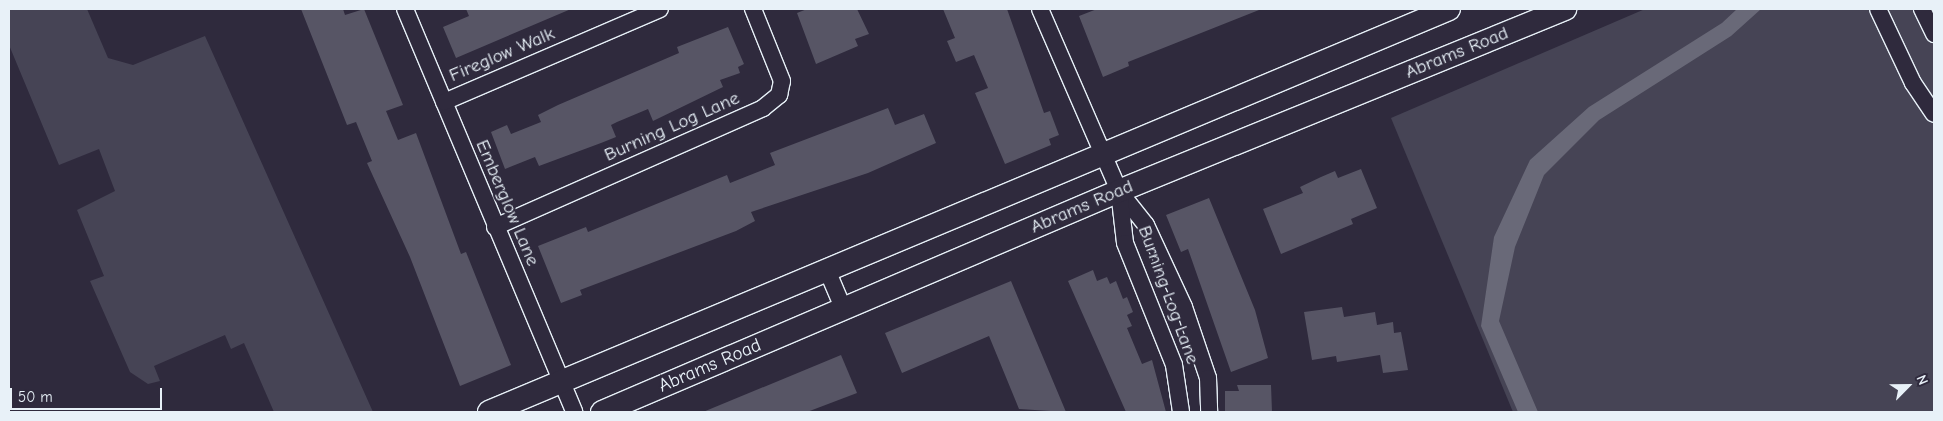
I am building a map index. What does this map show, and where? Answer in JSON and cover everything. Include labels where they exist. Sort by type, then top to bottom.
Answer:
[{"type":"main road","points":[[490,412],[1103,152],[1449,9]]},
{"type":"main road","name":"Abrams Road","points":[[602,412],[1119,192],[1566,9]]},
{"type":"street","name":"Emberglow Lane","points":[[405,9],[574,412]]},
{"type":"street","name":"Fireglow Walk","points":[[444,102],[660,9]]},
{"type":"street","name":"Burning Log Lane","points":[[495,227],[763,108],[779,95],[782,81],[753,9]]},
{"type":"street","name":"Burning Log Lane","points":[[1040,9],[1119,192],[1125,243],[1174,365],[1181,412]]},
{"type":"street","points":[[1878,9],[1909,75],[1934,114]]},
{"type":"street","points":[[1922,9],[1934,34]]},
{"type":"street","name":"Burning Log Lane","points":[[1119,192],[1146,225],[1184,307],[1208,378],[1208,412]]},
{"type":"street","points":[[828,270],[844,310]]},
{"type":"shaded area","points":[[9,9],[87,9],[108,58],[133,65],[205,36],[373,412],[274,412],[244,343],[231,349],[225,335],[154,366],[160,381],[148,384],[130,372],[90,281],[104,276],[77,210],[115,191],[99,149],[59,165],[9,45]]},
{"type":"shaded area","points":[[1645,9],[1934,9],[1934,412],[1513,412],[1391,118]]},
{"type":"water","points":[[1737,9],[1761,9],[1731,36],[1599,120],[1544,175],[1515,247],[1499,321],[1538,412],[1518,412],[1481,326],[1494,237],[1530,160],[1589,107],[1722,23]]},
{"type":"building","points":[[301,9],[343,9],[345,15],[364,9],[403,105],[386,111],[398,140],[416,133],[461,254],[466,252],[511,365],[460,386],[410,257],[367,163],[372,161],[356,122],[347,125]]},
{"type":"building","points":[[466,9],[571,9],[456,58],[443,27],[469,16]]},
{"type":"building","points":[[807,9],[857,9],[869,34],[855,39],[858,46],[816,64],[797,13]]},
{"type":"building","points":[[943,9],[1007,9],[1044,113],[1050,111],[1059,135],[1049,139],[1051,145],[1005,164],[975,93],[988,88],[974,55],[956,62],[947,41],[955,38]]},
{"type":"building","points":[[1097,9],[1259,10],[1128,62],[1129,66],[1103,77],[1079,16]]},
{"type":"building","points":[[728,27],[744,64],[738,67],[740,73],[720,80],[723,87],[653,121],[648,109],[617,122],[611,125],[616,137],[601,143],[539,166],[535,157],[505,169],[491,132],[507,125],[511,134],[541,122],[538,115],[679,53],[677,47]]},
{"type":"building","points":[[888,108],[895,125],[924,114],[936,143],[868,173],[751,212],[755,221],[736,231],[580,290],[582,295],[561,303],[538,246],[586,227],[588,232],[727,175],[730,183],[775,165],[770,153]]},
{"type":"building","points":[[1361,169],[1377,208],[1351,219],[1353,224],[1281,254],[1263,209],[1303,193],[1300,187],[1335,171],[1338,178]]},
{"type":"building","points":[[1209,198],[1255,310],[1268,358],[1231,372],[1188,249],[1181,252],[1166,215]]},
{"type":"building","points":[[1093,270],[1097,281],[1107,277],[1110,284],[1116,281],[1123,299],[1127,297],[1133,312],[1127,315],[1132,326],[1127,328],[1142,364],[1152,360],[1166,412],[1126,412],[1068,281]]},
{"type":"building","points":[[1011,281],[1066,412],[1019,409],[989,336],[902,373],[885,333]]},
{"type":"building","points":[[1342,307],[1344,317],[1375,312],[1377,325],[1393,322],[1394,333],[1401,332],[1408,370],[1383,373],[1380,355],[1337,362],[1336,356],[1312,360],[1304,312]]},
{"type":"building","points":[[841,355],[857,393],[807,412],[703,412]]},
{"type":"building","points":[[1237,385],[1271,385],[1272,412],[1225,412],[1225,391],[1239,391]]}]
